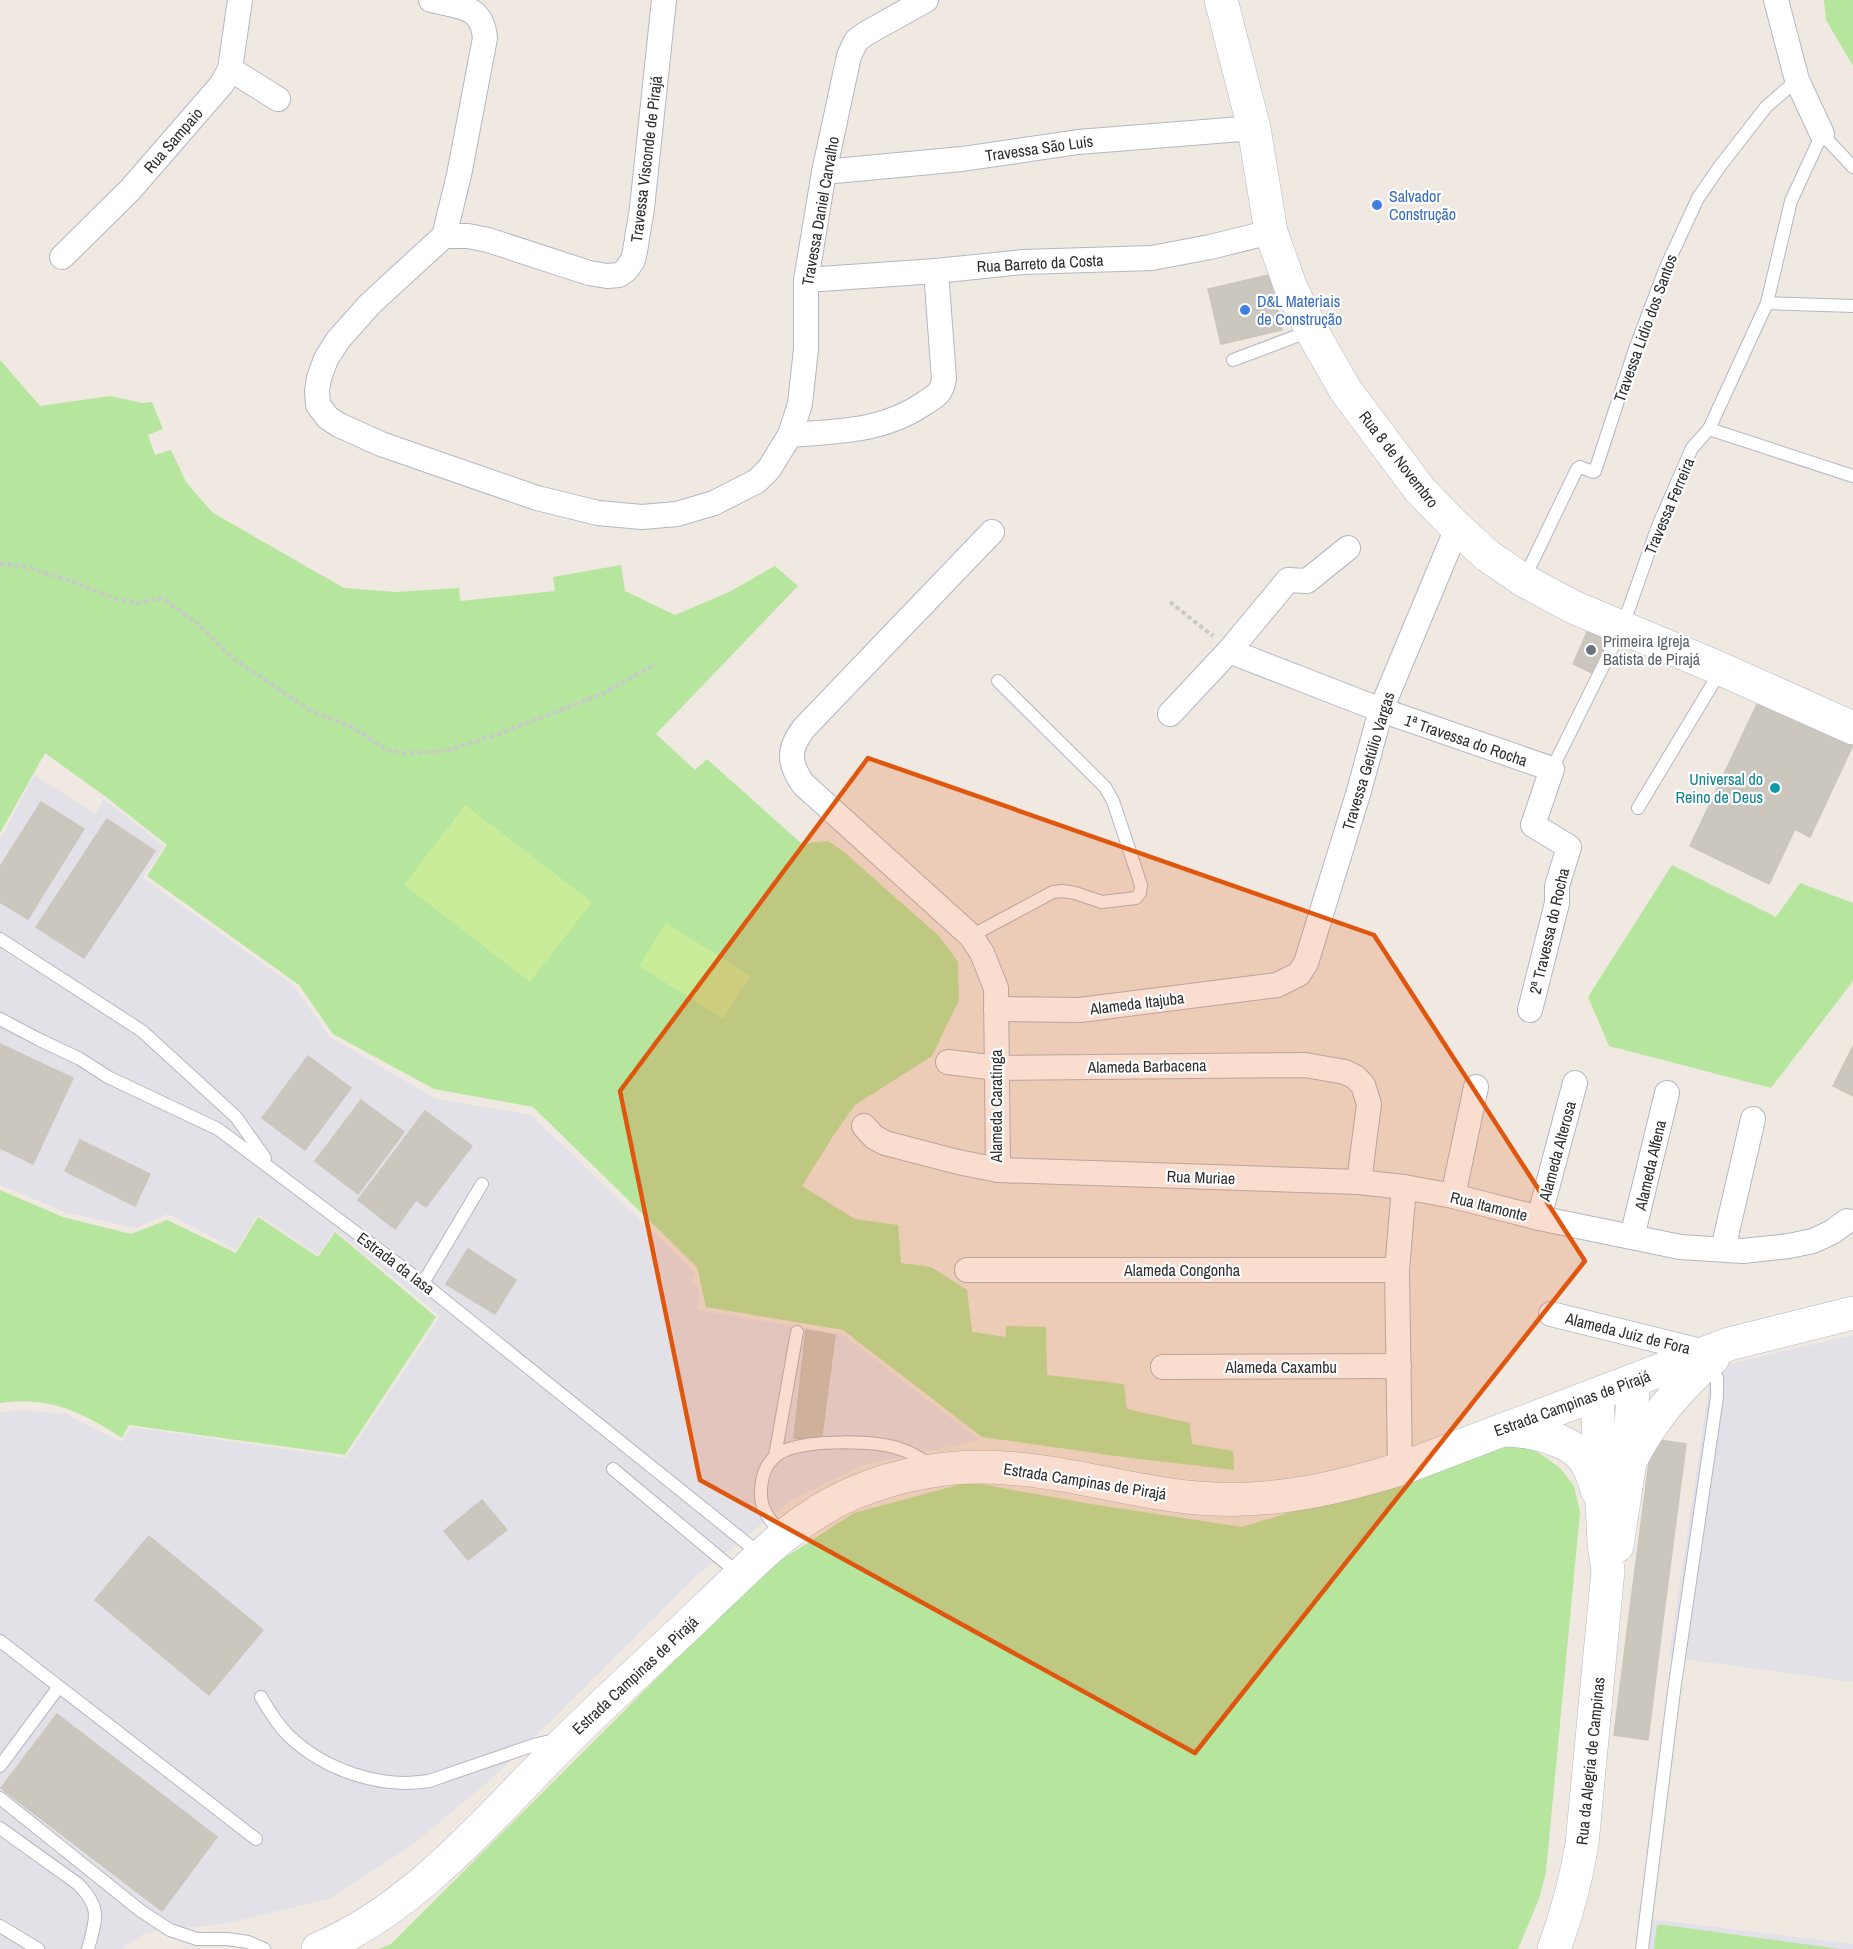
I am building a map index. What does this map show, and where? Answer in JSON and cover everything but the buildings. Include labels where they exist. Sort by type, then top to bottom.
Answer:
[{"type":"main road","name":"Rua 8 de Novembro","points":[[1221,0],[1254,128],[1271,232],[1291,288],[1311,331],[1346,391],[1420,490],[1488,556],[1523,580],[1573,607],[1853,728]]},
{"type":"main road","name":"Estrada Campinas de Pirajá","points":[[318,1949],[340,1940],[371,1921],[406,1895],[462,1846],[570,1736],[761,1555],[819,1511],[851,1494],[886,1482],[937,1470],[976,1467],[1007,1468],[1181,1496],[1244,1500],[1310,1493],[1353,1484],[1400,1469],[1498,1430],[1715,1352],[1853,1313]]},
{"type":"main road","points":[[1630,1461],[1664,1406],[1715,1352]]},
{"type":"main road","name":"Rua da Alegria de Campinas","points":[[1608,1570],[1617,1546],[1630,1461],[1633,1381]]},
{"type":"main road","name":"Rua da Alegria de Campinas","points":[[1554,1949],[1567,1915],[1582,1844],[1608,1570],[1602,1512],[1597,1394]]},
{"type":"main road","points":[[1498,1430],[1518,1430],[1557,1441],[1584,1458],[1593,1476],[1602,1512]]},
{"type":"street","name":"Rua Sampaio","points":[[62,257],[130,189],[222,84],[230,69],[240,0]]},
{"type":"street","points":[[431,0],[468,9],[476,14],[482,22],[485,38],[459,175],[444,236]]},
{"type":"street","name":"Travessa Visconde de Pirajá","points":[[444,236],[468,236],[488,240],[589,273],[607,276],[619,275],[626,270],[636,251],[664,0]]},
{"type":"street","name":"Travessa Daniel Carvalho","points":[[444,236],[352,322],[338,340],[326,359],[317,391],[318,405],[328,418],[381,444],[537,498],[598,513],[642,517],[677,514],[714,503],[757,481],[769,470],[790,435],[800,404],[806,349],[806,280],[825,172],[852,47],[856,40],[865,34],[926,0]]},
{"type":"street","points":[[1776,0],[1797,80],[1822,134]]},
{"type":"street","points":[[230,69],[278,99]]},
{"type":"street","name":"Travessa São Luís","points":[[825,172],[962,159],[1078,142],[1254,128]]},
{"type":"street","name":"Rua Barreto da Costa","points":[[806,280],[1023,262],[1152,258],[1271,232]]},
{"type":"street","points":[[790,435],[862,429],[908,415],[940,393],[944,379],[936,271]]},
{"type":"street","name":"Travessa Getúlio Vargas","points":[[1277,985],[1299,974],[1306,963],[1359,791],[1381,710],[1457,528]]},
{"type":"street","name":"Alameda Caratinga","points":[[864,1126],[874,1137],[885,1143],[998,1170],[996,988],[982,953],[971,936],[803,784],[795,772],[792,747],[804,728],[992,532]]},
{"type":"street","points":[[1170,714],[1229,651],[1288,580],[1307,581],[1347,548]]},
{"type":"street","name":"1ª Travessa do Rocha","points":[[1229,651],[1381,710],[1552,769]]},
{"type":"street","name":"2ª Travessa do Rocha","points":[[1530,1010],[1557,903],[1557,886],[1569,848],[1533,825],[1552,769]]},
{"type":"street","name":"Alameda Itajuba","points":[[996,1009],[1080,1010],[1277,985]]},
{"type":"street","name":"Alameda Barbacena","points":[[948,1062],[997,1068],[1305,1065],[1345,1072],[1355,1077],[1363,1085],[1369,1104],[1359,1182]]},
{"type":"street","name":"Alameda Alterosa","points":[[1539,1218],[1575,1083]]},
{"type":"street","points":[[1453,1196],[1476,1087]]},
{"type":"street","name":"Alameda Alfena","points":[[1632,1237],[1667,1093]]},
{"type":"street","points":[[1723,1249],[1753,1119]]},
{"type":"street","name":"Rua Muriae","points":[[998,1170],[1359,1182],[1404,1187]]},
{"type":"street","points":[[1400,1469],[1397,1270],[1404,1187]]},
{"type":"street","name":"Rua Itamonte","points":[[1404,1187],[1680,1247],[1743,1251],[1789,1246],[1813,1241],[1832,1232],[1847,1221]]},
{"type":"street","name":"Alameda Congonha","points":[[967,1270],[1397,1270]]},
{"type":"street","name":"Alameda Juiz de Fora","points":[[1551,1314],[1715,1352]]},
{"type":"street","name":"Alameda Caxambu","points":[[1162,1367],[1399,1366]]},
{"type":"lane","name":"Travessa Lidio dos Santos","points":[[1523,580],[1577,469],[1580,467],[1595,471],[1635,349],[1666,267],[1698,198],[1766,107],[1797,80]]},
{"type":"lane","points":[[1822,134],[1853,167]]},
{"type":"lane","name":"Travessa Ferreira","points":[[1552,769],[1622,628],[1658,526],[1692,448],[1708,429],[1767,303],[1791,201],[1822,134]]},
{"type":"lane","points":[[1767,303],[1853,306]]},
{"type":"lane","points":[[1233,360],[1311,331]]},
{"type":"lane","points":[[1708,429],[1853,476]]},
{"type":"lane","points":[[1638,808],[1721,669]]},
{"type":"lane","points":[[971,936],[1053,892],[1075,892],[1102,902],[1132,899],[1138,896],[1141,890],[1113,801],[1105,787],[998,681]]},
{"type":"lane","points":[[0,939],[142,1031],[236,1117],[273,1169]]},
{"type":"lane","name":"Estrada da Iasa","points":[[0,1019],[80,1059],[108,1077],[218,1128],[423,1282],[761,1555]]},
{"type":"lane","points":[[423,1282],[483,1184]]},
{"type":"lane","points":[[775,1456],[797,1332]]},
{"type":"lane","points":[[1642,1949],[1674,1691],[1717,1397],[1715,1352]]},
{"type":"lane","points":[[613,1469],[761,1555],[766,1514],[762,1503],[762,1478],[768,1464],[785,1450],[810,1445],[866,1443],[900,1449],[925,1461],[937,1470]]},
{"type":"lane","points":[[0,1641],[256,1839]]},
{"type":"lane","points":[[0,1766],[58,1688]]},
{"type":"lane","points":[[261,1697],[274,1718],[306,1749],[328,1763],[353,1773],[372,1780],[391,1783],[411,1784],[429,1781],[537,1744],[570,1736]]},
{"type":"lane","points":[[0,1798],[141,1911],[170,1930],[197,1939],[227,1938],[248,1942],[264,1949]]},
{"type":"lane","points":[[0,1827],[78,1884],[88,1894],[95,1910],[88,1949]]},
{"type":"lane","points":[[0,1926],[38,1949]]},
{"type":"path","points":[[0,564],[23,566],[74,582],[115,599],[138,603],[164,598],[198,624],[231,657],[310,710],[350,726],[388,750],[400,753],[445,751],[496,735],[602,694],[656,664]]},
{"type":"path","points":[[1170,602],[1229,651]]},
{"type":"highlighted area","points":[[868,758],[1374,935],[1585,1261],[1195,1753],[700,1480],[620,1091]]},
{"type":"shaded area","points":[[34,775],[95,814],[104,799],[164,846],[143,878],[294,986],[330,1037],[436,1099],[531,1115],[695,1273],[691,1280],[699,1288],[698,1310],[842,1334],[979,1440],[863,1465],[793,1499],[695,1577],[497,1774],[411,1846],[331,1898],[229,1923],[145,1933],[121,1949],[0,1949],[0,1413],[18,1410],[66,1414],[122,1442],[131,1427],[346,1458],[440,1316],[335,1230],[318,1255],[258,1214],[236,1250],[168,1214],[135,1228],[67,1213],[0,1185],[0,840]]},
{"type":"shaded area","points":[[1853,1335],[1853,1682],[1669,1657],[1710,1380],[1721,1366]]},
{"type":"shaded area","points":[[1643,1918],[1853,1944],[1853,1949],[1638,1949]]},
{"type":"green space","points":[[1824,0],[1853,0],[1853,66],[1826,20]]},
{"type":"green space","points":[[0,360],[40,406],[110,396],[142,403],[152,402],[163,429],[148,435],[155,455],[171,450],[186,482],[213,513],[344,588],[396,592],[459,588],[460,601],[555,591],[553,577],[621,565],[625,591],[675,615],[729,592],[775,566],[798,586],[656,734],[695,770],[707,759],[802,844],[828,841],[844,852],[939,936],[958,962],[959,1000],[932,1056],[855,1105],[802,1186],[855,1219],[898,1225],[901,1263],[931,1267],[967,1290],[972,1332],[1006,1337],[1006,1326],[1046,1327],[1047,1375],[1124,1384],[1127,1409],[1190,1423],[1192,1444],[1233,1451],[1234,1470],[982,1437],[843,1330],[706,1307],[697,1267],[533,1107],[434,1089],[333,1034],[299,985],[147,876],[167,845],[45,753],[0,833]]},
{"type":"green space","points":[[465,805],[592,902],[530,982],[404,885]]},
{"type":"green space","points":[[1672,865],[1776,917],[1800,883],[1853,903],[1853,981],[1771,1088],[1609,1046],[1588,997]]},
{"type":"green space","points":[[666,923],[751,976],[723,1019],[639,966]]},
{"type":"green space","points":[[0,1190],[63,1217],[131,1234],[167,1220],[236,1253],[258,1217],[318,1257],[335,1232],[436,1317],[345,1455],[129,1425],[122,1438],[64,1408],[34,1402],[0,1403]]},
{"type":"green space","points":[[1503,1445],[1526,1446],[1560,1468],[1574,1486],[1580,1512],[1546,1872],[1539,1899],[1518,1949],[379,1949],[391,1944],[764,1571],[854,1513],[969,1482],[1097,1505],[1242,1527],[1465,1459]]},
{"type":"green space","points":[[1657,1925],[1665,1925],[1840,1949],[1654,1949]]},
{"type":"place","name":"Salvador Construção","points":[[1377,205]]},
{"type":"place","name":"D&L Materiais de Construção","points":[[1245,310]]},
{"type":"place","name":"Primeira Igreja Batista de Pirajá","points":[[1591,650]]},
{"type":"place","name":"Universal do Reino de Deus","points":[[1775,788]]}]
